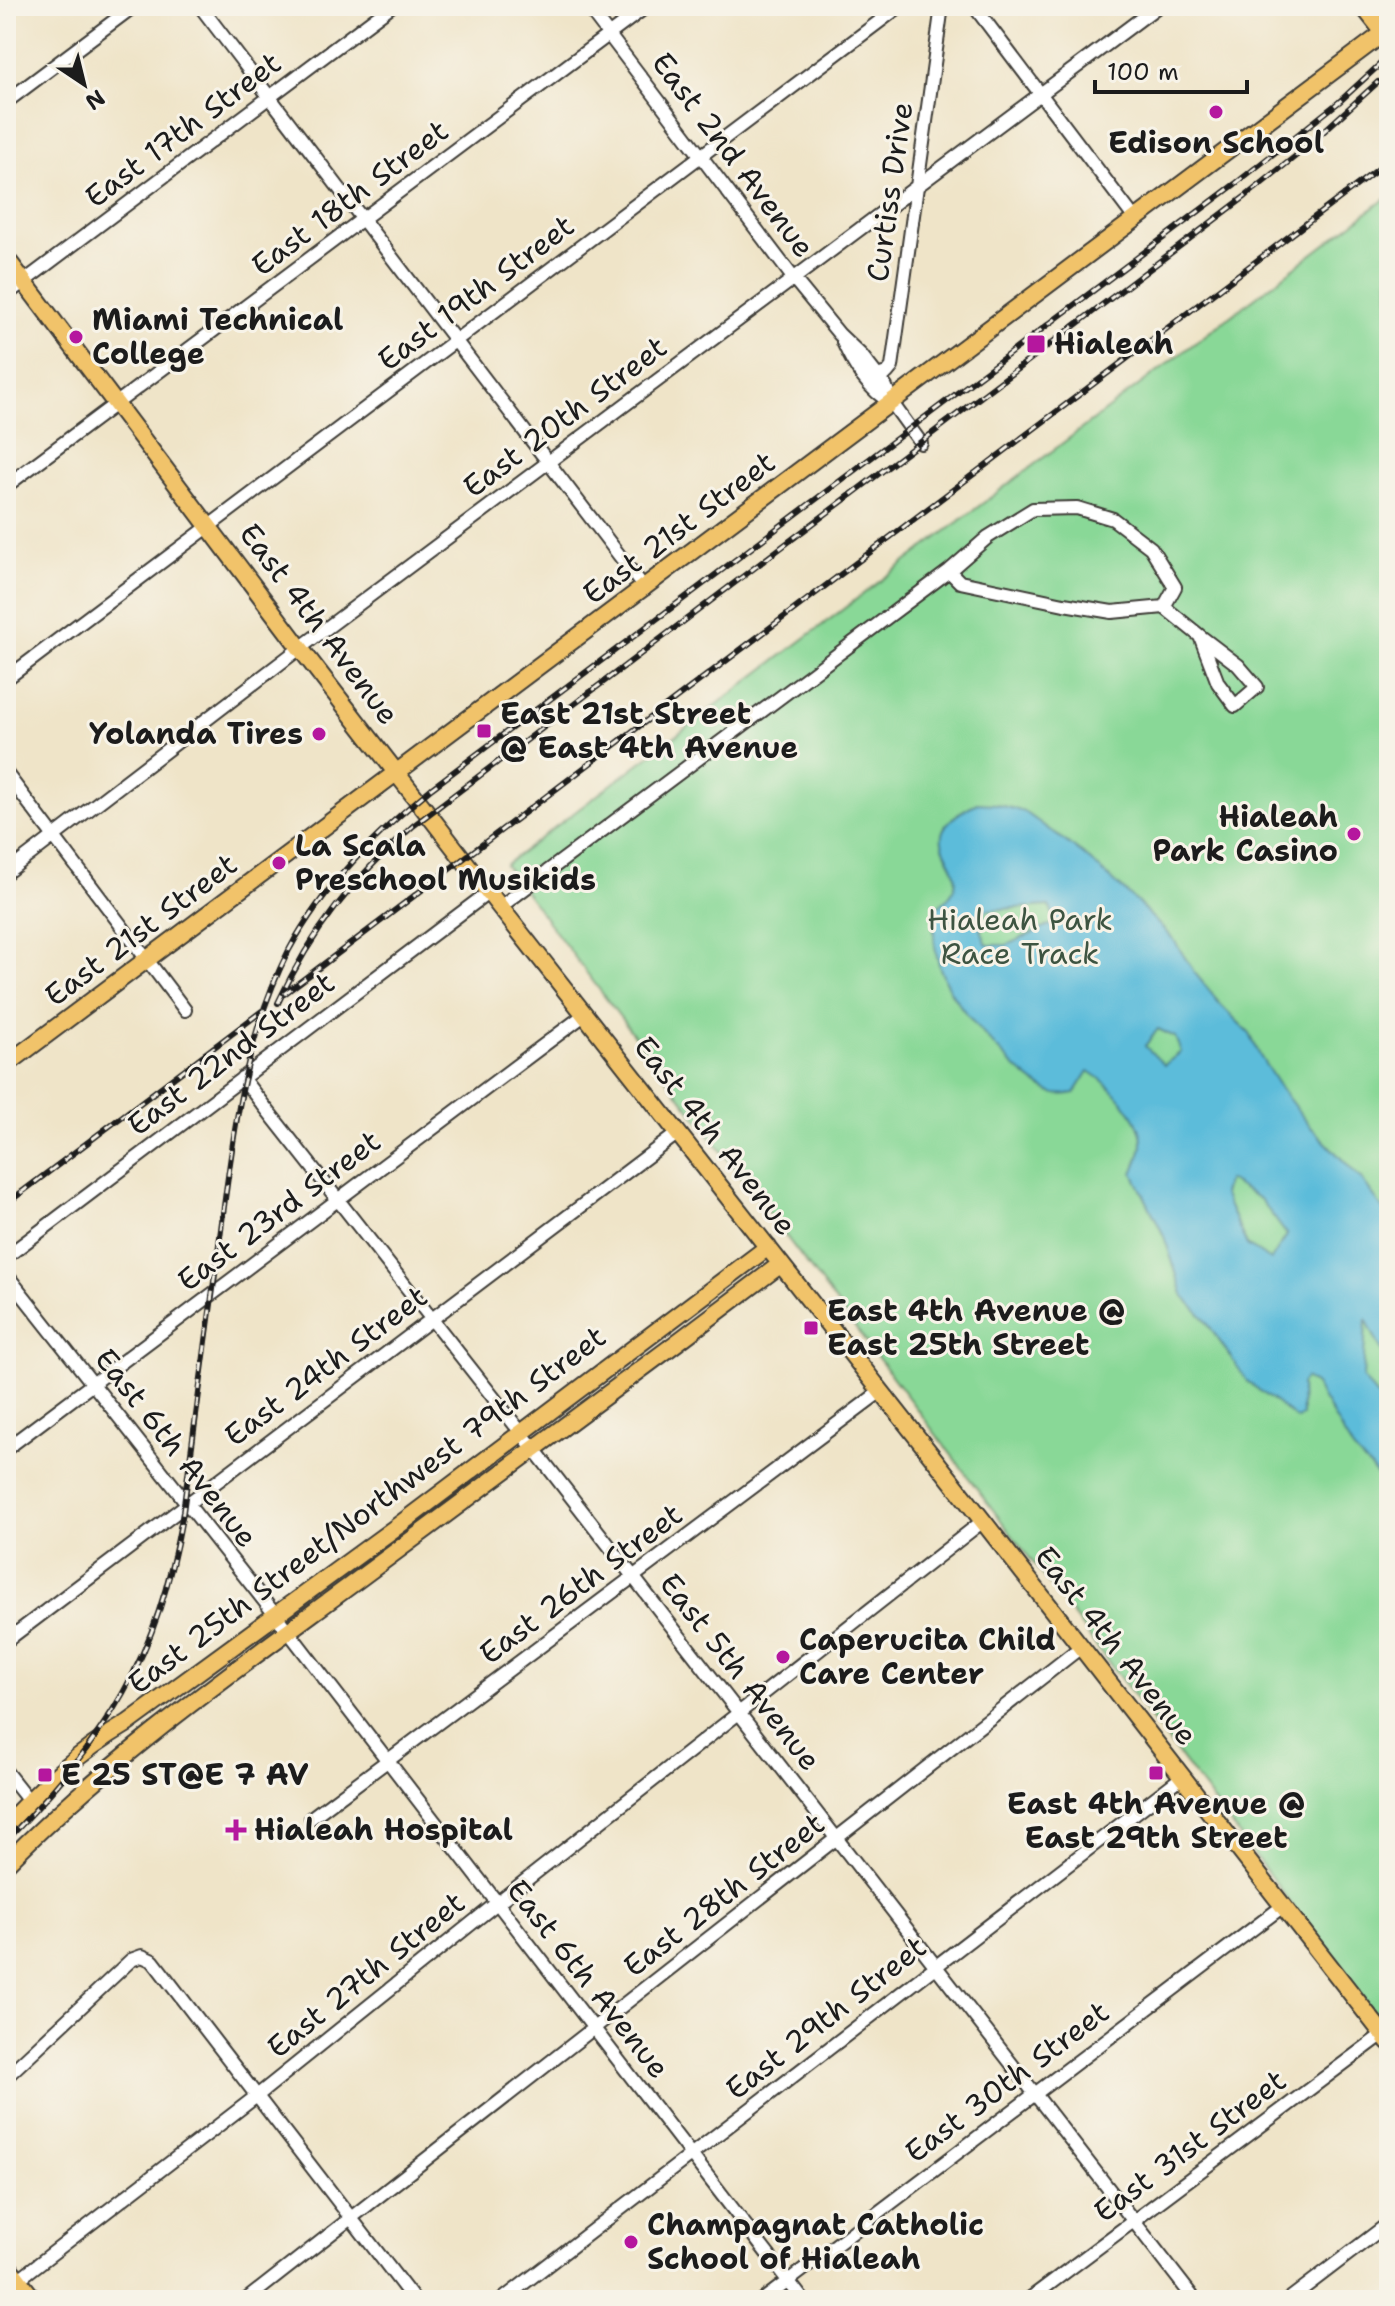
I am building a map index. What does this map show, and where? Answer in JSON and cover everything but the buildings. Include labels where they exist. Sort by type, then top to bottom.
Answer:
[{"type":"main road","points":[[1363,6],[1388,30]]},
{"type":"main road","name":"East 21st Street","points":[[6,1065],[1388,30]]},
{"type":"main road","name":"East 4th Avenue","points":[[6,258],[500,907],[1386,2038]]},
{"type":"main road","name":"East 25th Street/Northwest 79th Street","points":[[6,1825],[63,1767],[94,1743],[128,1723],[276,1616],[768,1247]]},
{"type":"main road","name":"East 25th Street/Northwest 79th Street","points":[[6,1864],[48,1821],[229,1673],[781,1264]]},
{"type":"main road","points":[[6,2264],[12,2284],[34,2300]]},
{"type":"street","points":[[6,102],[134,6]]},
{"type":"street","points":[[200,6],[645,589]]},
{"type":"street","name":"East 17th Street","points":[[6,295],[391,6]]},
{"type":"street","name":"East 2nd Avenue","points":[[587,6],[794,279],[886,387],[892,403]]},
{"type":"street","name":"East 18th Street","points":[[6,486],[647,6]]},
{"type":"street","name":"East 19th Street","points":[[6,679],[900,6]]},
{"type":"street","name":"Curtiss Drive","points":[[877,376],[887,373],[892,367],[942,6]]},
{"type":"street","points":[[974,6],[1135,219]]},
{"type":"street","name":"East 20th Street","points":[[6,873],[300,648],[1158,6]]},
{"type":"street","name":"East 2nd Avenue","points":[[839,334],[853,362],[876,395],[892,403]]},
{"type":"street","points":[[892,403],[921,443]]},
{"type":"street","points":[[500,907],[949,571],[988,537],[1033,509],[1077,508],[1113,519],[1151,548],[1175,587],[1164,607]]},
{"type":"street","points":[[949,571],[960,582],[1064,604],[1112,612],[1164,607],[1238,665],[1257,687],[1235,706],[1218,683],[1200,636]]},
{"type":"street","points":[[6,773],[185,1010]]},
{"type":"street","name":"East 22nd Street","points":[[6,1257],[489,892]]},
{"type":"street","name":"East 23rd Street","points":[[6,1449],[584,1015]]},
{"type":"street","name":"East 5th Avenue","points":[[242,1078],[1195,2300]]},
{"type":"street","name":"East 24th Street","points":[[6,1641],[678,1133]]},
{"type":"street","name":"East 6th Avenue","points":[[6,1274],[288,1631],[803,2300]]},
{"type":"street","name":"East 26th Street","points":[[311,1818],[881,1391]]},
{"type":"street","name":"East 27th Street","points":[[12,2284],[258,2095],[983,1521]]},
{"type":"street","name":"East 28th Street","points":[[246,2300],[1081,1647]]},
{"type":"street","points":[[6,1772],[29,1801]]},
{"type":"street","name":"East 29th Street","points":[[502,2300],[1182,1777]]},
{"type":"street","name":"East 30th Street","points":[[763,2300],[1283,1906]]},
{"type":"street","points":[[6,2077],[131,1960],[142,1956],[153,1961],[414,2300]]},
{"type":"street","name":"East 31st Street","points":[[1028,2300],[1386,2038]]},
{"type":"street","points":[[1288,2300],[1389,2223]]},
{"type":"green space","name":"Hialeah Park Race Track","points":[[1389,196],[1389,2033],[505,865]]},
{"type":"water","points":[[977,803],[996,804],[1025,812],[1084,855],[1136,901],[1174,940],[1194,972],[1250,1034],[1281,1089],[1310,1126],[1361,1179],[1389,1217],[1389,1366],[1366,1319],[1363,1379],[1389,1411],[1389,1488],[1353,1450],[1315,1385],[1305,1378],[1301,1384],[1302,1416],[1297,1419],[1247,1381],[1203,1317],[1184,1297],[1164,1236],[1133,1173],[1140,1154],[1141,1132],[1123,1102],[1089,1071],[1075,1093],[1060,1094],[1046,1090],[1005,1057],[952,994],[939,964],[934,927],[935,909],[951,894],[956,880],[942,844],[943,831],[953,818]],"holes":[[[1049,906],[1057,922],[1007,945],[987,945],[981,929],[986,910]],[[1158,1029],[1175,1037],[1181,1052],[1164,1065],[1145,1046]],[[1228,1180],[1260,1199],[1287,1235],[1271,1260],[1247,1245],[1223,1194]]]},
{"type":"railway","points":[[6,1841],[42,1802],[100,1729],[143,1653],[159,1611],[183,1512],[230,1163],[250,1054],[273,984],[289,950],[335,882],[371,842],[432,788],[1235,184],[1339,102],[1389,56]]},
{"type":"railway","points":[[278,1003],[305,952],[336,907],[371,866],[413,826],[1246,196],[1302,151],[1378,82]]},
{"type":"railway","points":[[284,994],[1389,161]]},
{"type":"railway","points":[[6,1204],[262,1011]]},
{"type":"place","name":"Edison School","points":[[1216,112]]},
{"type":"place","name":"Miami Technical College","points":[[76,337]]},
{"type":"place","name":"Hialeah","points":[[1036,344]]},
{"type":"place","name":"East 21st Street @ East 4th Avenue","points":[[484,731]]},
{"type":"place","name":"Yolanda Tires","points":[[319,734]]},
{"type":"place","name":"Hialeah Park Casino","points":[[1354,834]]},
{"type":"place","name":"La Scala Preschool Musikids","points":[[279,863]]},
{"type":"place","name":"East 4th Avenue @ East 25th Street","points":[[811,1328]]},
{"type":"place","name":"Caperucita Child Care Center","points":[[783,1657]]},
{"type":"place","name":"East 4th Avenue @ East 29th Street","points":[[1156,1773]]},
{"type":"place","name":"E 25 ST@E 7 AV","points":[[45,1775]]},
{"type":"place","name":"Hialeah Hospital","points":[[236,1830]]},
{"type":"place","name":"Champagnat Catholic School of Hialeah","points":[[631,2242]]}]
